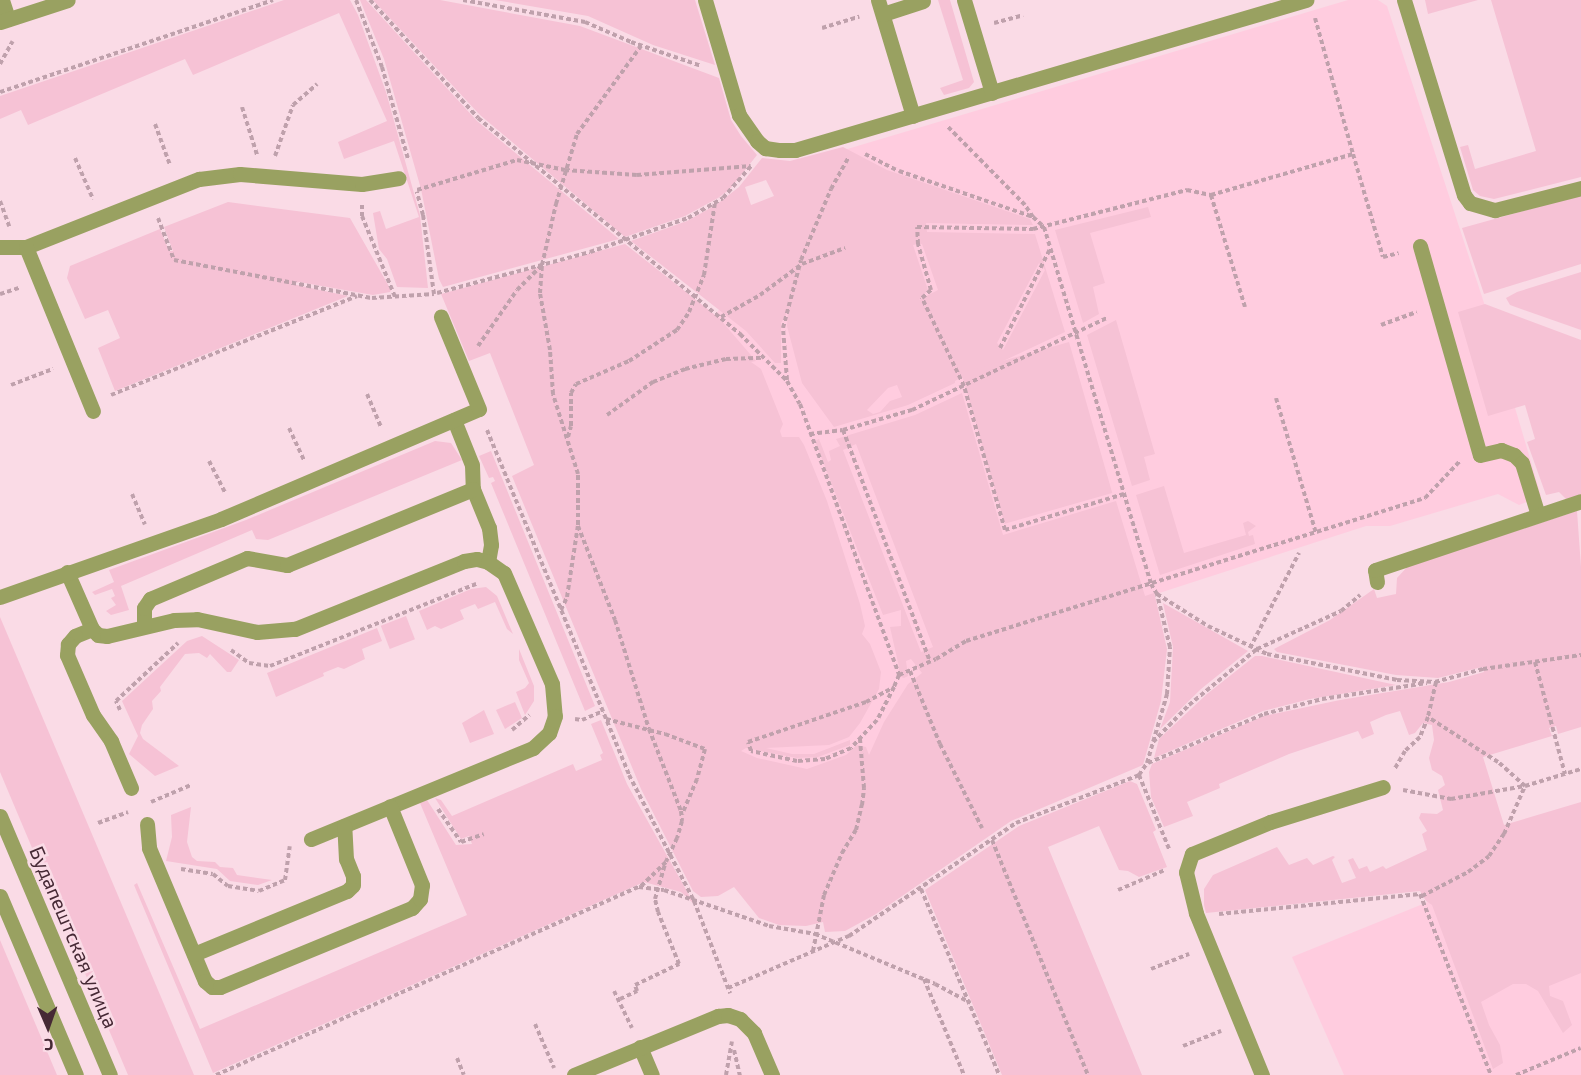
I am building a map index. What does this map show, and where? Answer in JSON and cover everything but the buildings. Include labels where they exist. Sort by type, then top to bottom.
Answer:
[{"type":"street","points":[[2,0],[4,20],[68,0]]},
{"type":"street","points":[[705,0],[739,115],[748,130],[765,148],[795,150],[1309,5]]},
{"type":"street","points":[[964,0],[992,93]]},
{"type":"street","points":[[1404,0],[1458,179],[1470,203],[1495,210],[1581,188]]},
{"type":"street","points":[[913,116],[881,8],[923,1]]},
{"type":"street","points":[[0,247],[26,247],[198,179],[261,176],[362,184],[399,178]]},
{"type":"street","points":[[1420,246],[1480,455],[1501,450],[1514,455],[1522,463],[1538,515]]},
{"type":"street","points":[[26,247],[91,408]]},
{"type":"street","points":[[0,597],[234,513],[479,409],[441,317]]},
{"type":"street","points":[[454,420],[472,465],[473,489],[489,528],[491,545],[488,562]]},
{"type":"street","points":[[144,626],[144,608],[150,599],[236,563],[255,558],[279,566],[287,565],[473,489]]},
{"type":"street","points":[[1377,582],[1375,570],[1581,501]]},
{"type":"street","points":[[67,572],[92,629],[98,635],[107,636],[174,620],[197,619],[257,632],[295,629],[464,561],[477,559],[488,562],[504,573],[552,684],[555,716],[549,733],[532,748],[311,839]]},
{"type":"street","points":[[92,629],[75,636],[68,644],[68,655],[93,716],[111,741],[131,788]]},
{"type":"street","points":[[1262,1075],[1197,915],[1186,873],[1192,854],[1270,822],[1383,787]]},
{"type":"street","points":[[147,824],[149,848],[205,981],[212,987],[220,987],[412,908],[420,899],[422,885],[390,806]]},
{"type":"street","name":"Будапештская улица","points":[[0,816],[110,1075]]},
{"type":"street","points":[[194,954],[347,891],[353,885],[353,876],[346,858],[344,826]]},
{"type":"street","points":[[0,896],[76,1075]]},
{"type":"street","points":[[574,1075],[718,1016],[740,1018],[754,1033],[772,1075]]},
{"type":"street","points":[[640,1047],[652,1075]]},
{"type":"path","points":[[0,92],[273,0]]},
{"type":"path","points":[[356,0],[382,67],[409,164]]},
{"type":"path","points":[[370,0],[478,118],[721,317],[787,381],[800,404],[899,675],[894,687],[877,720],[851,748],[825,759],[797,761],[751,751],[748,742],[866,702],[894,687]]},
{"type":"path","points":[[463,0],[585,22],[641,46],[727,75]]},
{"type":"path","points":[[1309,5],[1383,257],[1420,246]]},
{"type":"path","points":[[822,28],[881,8]]},
{"type":"path","points":[[972,28],[1023,15]]},
{"type":"path","points":[[561,610],[567,597],[578,525],[578,474],[554,394],[550,351],[540,293],[542,265],[565,170],[578,134],[641,46]]},
{"type":"path","points":[[261,176],[293,105],[317,84]]},
{"type":"path","points":[[242,107],[261,176]]},
{"type":"path","points":[[728,988],[864,926],[1016,823],[1139,775],[1147,763],[1167,694],[1170,646],[1157,594],[1151,584],[1044,227],[941,120]]},
{"type":"path","points":[[155,124],[178,187]]},
{"type":"path","points":[[842,136],[853,148],[899,171],[1034,217]]},
{"type":"path","points":[[151,198],[174,260],[357,296],[395,297],[434,294],[626,240],[688,218],[733,189],[765,148]]},
{"type":"path","points":[[787,381],[783,328],[799,266],[831,189],[853,148]]},
{"type":"path","points":[[1124,494],[1005,530],[963,386],[922,298],[931,290],[918,244],[917,227],[1044,227],[1187,190],[1211,195],[1353,154]]},
{"type":"path","points":[[75,158],[100,217]]},
{"type":"path","points":[[416,190],[480,173],[517,160],[565,170],[663,174],[751,166]]},
{"type":"path","points":[[414,183],[423,214],[434,294],[441,317]]},
{"type":"path","points":[[362,184],[362,216],[395,297]]},
{"type":"path","points":[[1211,195],[1245,307]]},
{"type":"path","points":[[568,438],[571,426],[571,393],[576,384],[629,361],[677,330],[696,296],[704,275],[715,202]]},
{"type":"path","points":[[721,317],[760,295],[799,266],[819,255],[845,248]]},
{"type":"path","points":[[1000,348],[1050,248]]},
{"type":"path","points":[[462,369],[517,290],[542,265]]},
{"type":"path","points":[[91,408],[357,296]]},
{"type":"path","points":[[1382,325],[1437,305]]},
{"type":"path","points":[[810,434],[843,430],[912,410],[1107,318]]},
{"type":"path","points":[[607,415],[653,382],[685,369],[726,359],[763,358]]},
{"type":"path","points":[[11,385],[73,362]]},
{"type":"path","points":[[367,394],[390,447]]},
{"type":"path","points":[[1276,398],[1316,533]]},
{"type":"path","points":[[479,409],[636,792],[694,901],[740,1018]]},
{"type":"path","points":[[289,428],[313,480]]},
{"type":"path","points":[[843,430],[930,661]]},
{"type":"path","points":[[899,675],[966,641],[1083,602],[1151,584],[1425,498],[1456,462],[1480,455]]},
{"type":"path","points":[[209,462],[234,513]]},
{"type":"path","points":[[132,494],[153,542]]},
{"type":"path","points":[[578,525],[629,659],[649,729],[682,815]]},
{"type":"path","points":[[1251,655],[1250,647],[1299,553]]},
{"type":"path","points":[[1153,743],[1189,705],[1257,650],[1341,611],[1377,582]]},
{"type":"path","points":[[224,645],[249,663],[270,666],[470,586],[485,583]]},
{"type":"path","points":[[1157,594],[1209,626],[1257,650],[1310,664],[1402,680],[1436,681]]},
{"type":"path","points":[[123,718],[116,701],[183,638]]},
{"type":"path","points":[[1147,763],[1264,714],[1310,702],[1436,681],[1483,669],[1581,656]]},
{"type":"path","points":[[1535,662],[1565,774]]},
{"type":"path","points":[[910,670],[940,744],[982,828]]},
{"type":"path","points":[[1402,680],[1403,687]]},
{"type":"path","points":[[1436,681],[1428,717],[1420,737],[1405,751],[1383,787],[1451,798],[1524,786],[1581,769]]},
{"type":"path","points":[[502,735],[520,725],[533,711]]},
{"type":"path","points":[[1428,717],[1498,762],[1524,786]]},
{"type":"path","points":[[606,719],[649,729],[705,749],[697,779],[682,815],[677,838],[669,852],[655,898],[658,912],[679,964],[635,985],[638,991],[620,999]]},
{"type":"path","points":[[813,951],[815,934],[831,875],[856,830],[862,805],[864,788],[860,738]]},
{"type":"path","points":[[1139,775],[1176,866],[1187,881]]},
{"type":"path","points":[[1197,915],[1418,894],[1422,896],[1468,872],[1489,856],[1504,834],[1524,786]]},
{"type":"path","points":[[427,791],[457,839],[466,841],[484,834]]},
{"type":"path","points":[[992,840],[1088,1075]]},
{"type":"path","points":[[156,866],[213,874],[228,886],[259,891],[285,880],[291,843]]},
{"type":"path","points":[[216,1075],[639,887],[666,862]]},
{"type":"path","points":[[1118,890],[1176,866]]},
{"type":"path","points":[[639,887],[657,889],[769,926],[815,934],[924,979],[970,1003]]},
{"type":"path","points":[[921,889],[999,1075]]},
{"type":"path","points":[[1422,896],[1491,1075]]},
{"type":"path","points":[[1151,969],[1208,946]]},
{"type":"path","points":[[924,979],[964,1075]]},
{"type":"path","points":[[614,991],[620,999],[640,1047]]},
{"type":"path","points":[[1183,1046],[1240,1023]]},
{"type":"path","points":[[536,1024],[557,1075]]},
{"type":"path","points":[[726,1075],[732,1040],[740,1075]]},
{"type":"path","points":[[1516,1075],[1581,1048]]},
{"type":"path","points":[[456,1058],[464,1075]]},
{"type":"shaded area","points":[[284,0],[350,0],[358,15],[386,92],[420,215],[428,288],[397,287],[387,259],[379,249],[373,213],[380,211],[386,229],[419,217],[394,141],[344,159],[338,142],[387,121],[339,13],[193,75],[185,59],[28,125],[21,110],[0,119],[0,96]]},
{"type":"shaded area","points":[[360,0],[366,0],[477,121],[619,239],[443,287],[439,279],[421,189],[384,59]]},
{"type":"shaded area","points":[[373,0],[440,0],[580,26],[719,78],[731,120],[757,155],[730,189],[718,198],[685,216],[625,237],[480,115]]},
{"type":"shaded area","points":[[495,0],[695,0],[715,65],[653,45],[588,16]]},
{"type":"shaded area","points":[[938,0],[950,0],[974,82],[969,88],[944,95],[940,88],[963,80]]},
{"type":"shaded area","points":[[1348,0],[1378,0],[1387,6],[1485,306],[1541,496],[1519,505],[1498,494],[1390,526],[1366,526],[1147,597],[780,922],[577,394],[694,344],[726,300],[791,267],[780,169]]},
{"type":"shaded area","points":[[1425,0],[1478,0],[1428,14]]},
{"type":"shaded area","points":[[1491,0],[1581,0],[1581,177],[1494,199],[1480,196],[1473,190],[1460,147],[1468,145],[1475,169],[1536,151]]},
{"type":"shaded area","points":[[843,147],[887,170],[1030,219],[1033,225],[926,223],[927,232],[1035,234],[1065,332],[967,378],[966,375],[955,383],[908,405],[834,427],[802,383],[787,326],[788,311],[781,323],[781,363],[775,363],[746,331],[631,241],[687,221],[716,205],[739,187],[762,158],[790,161]],"holes":[[[766,180],[774,196],[751,205],[745,187]],[[922,244],[938,290],[919,300],[928,290],[913,245]],[[1039,263],[1045,270],[1003,350],[997,343]],[[897,385],[902,397],[890,401],[880,412],[873,414],[867,410],[888,388]]]},
{"type":"shaded area","points":[[1581,195],[1581,264],[1484,294],[1462,228]]},
{"type":"shaded area","points":[[228,202],[350,218],[391,290],[390,292],[373,295],[299,282],[292,284],[348,296],[115,391],[98,348],[120,338],[108,310],[85,319],[67,278],[70,266],[160,229],[169,251],[173,251],[164,227]]},
{"type":"shaded area","points":[[1148,207],[1151,217],[1090,233],[1105,283],[1093,287],[1099,314],[1083,323],[1055,230]]},
{"type":"shaded area","points":[[625,244],[719,318],[756,361],[751,362],[761,369],[783,424],[780,431],[782,437],[799,437],[827,501],[860,604],[865,626],[862,634],[870,644],[881,672],[879,689],[860,723],[849,737],[829,745],[766,748],[792,754],[814,754],[850,740],[850,745],[818,757],[797,758],[746,748],[741,751],[757,758],[807,769],[846,755],[857,745],[866,747],[869,755],[884,722],[908,684],[922,673],[911,659],[906,661],[908,676],[904,678],[898,676],[899,667],[890,627],[901,626],[901,610],[883,615],[815,441],[819,439],[828,462],[831,460],[829,451],[840,446],[836,439],[915,415],[962,393],[1003,535],[1116,501],[1145,596],[1154,593],[1167,649],[1161,701],[1143,765],[1011,821],[876,914],[845,931],[825,932],[823,922],[806,926],[779,925],[759,918],[734,887],[718,896],[701,897],[693,891],[641,789],[512,476],[534,465],[490,353],[469,361],[441,294]],"holes":[[[856,444],[933,647],[921,652],[843,450]]]},
{"type":"shaded area","points":[[1581,272],[1581,330],[1510,305],[1506,298],[1517,292]]},
{"type":"shaded area","points":[[1485,304],[1581,340],[1581,499],[1567,500],[1559,492],[1546,495],[1527,442],[1535,439],[1525,405],[1488,416],[1458,312]]},
{"type":"shaded area","points":[[1116,320],[1155,454],[1144,457],[1150,480],[1132,486],[1087,335]]},
{"type":"shaded area","points":[[1069,342],[1112,493],[1005,524],[961,373]]},
{"type":"shaded area","points":[[435,441],[451,443],[462,460],[268,540],[256,539],[252,530],[121,586],[129,610],[111,615],[106,611],[116,605],[111,598],[115,596],[112,589],[95,595],[92,592],[114,582],[109,570],[246,520]]},
{"type":"shaded area","points":[[491,451],[595,706],[585,711],[491,483],[495,481],[493,477],[489,478],[479,456]]},
{"type":"shaded area","points":[[1164,486],[1184,553],[1246,535],[1243,523],[1248,521],[1256,526],[1248,532],[1249,536],[1253,535],[1255,544],[1160,575],[1136,495]]},
{"type":"shaded area","points":[[1577,511],[1581,567],[1581,727],[1558,734],[1556,726],[1549,728],[1552,736],[1483,757],[1504,825],[1581,802],[1581,973],[1549,986],[1550,996],[1563,1001],[1572,1025],[1563,1033],[1538,991],[1526,984],[1513,984],[1481,1002],[1489,1025],[1500,1045],[1503,1063],[1493,1069],[1432,905],[1426,901],[1420,891],[1206,913],[1204,905],[1204,889],[1213,875],[1277,847],[1289,865],[1307,858],[1313,865],[1335,857],[1332,860],[1342,883],[1356,878],[1348,860],[1353,858],[1359,869],[1367,866],[1370,872],[1383,866],[1386,869],[1427,850],[1422,834],[1427,831],[1419,818],[1421,813],[1437,814],[1443,810],[1438,790],[1445,785],[1442,776],[1432,770],[1429,758],[1434,740],[1432,725],[1423,723],[1415,733],[1409,735],[1400,711],[1386,715],[1370,722],[1374,734],[1362,739],[1358,731],[1289,754],[1219,784],[1220,788],[1187,802],[1193,816],[1164,827],[1151,797],[1149,772],[1152,764],[1264,716],[1340,700],[1449,682],[1484,672],[1482,667],[1438,678],[1396,675],[1277,652],[1274,649],[1330,620],[1374,589],[1377,598],[1396,594],[1397,578],[1408,566]]},
{"type":"shaded area","points":[[486,587],[497,596],[513,634],[507,629],[495,602],[478,609],[475,604],[460,610],[464,619],[441,629],[435,626],[427,630],[419,611],[471,589]]},
{"type":"shaded area","points":[[1163,603],[1248,651],[1201,689],[1160,729],[1170,702],[1173,647]]},
{"type":"shaded area","points":[[406,616],[415,639],[390,649],[381,626]]},
{"type":"shaded area","points":[[0,617],[194,1075],[128,1075],[0,772]]},
{"type":"shaded area","points":[[377,628],[382,641],[362,649],[365,659],[344,669],[338,667],[323,673],[324,676],[276,697],[267,673]]},
{"type":"shaded area","points":[[202,636],[239,660],[231,672],[227,672],[210,654],[207,658],[199,653],[185,654],[160,687],[161,691],[152,701],[153,709],[142,725],[140,733],[143,739],[179,766],[155,776],[129,754],[138,736],[122,701],[187,641]]},
{"type":"shaded area","points":[[519,649],[534,686],[534,701],[525,715],[516,692],[525,688],[529,683],[519,660]]},
{"type":"shaded area","points":[[1255,656],[1396,685],[1310,699],[1263,711],[1154,758],[1159,739],[1207,694]]},
{"type":"shaded area","points":[[515,702],[522,718],[505,729],[496,710]]},
{"type":"shaded area","points":[[484,710],[494,734],[470,743],[462,723]]},
{"type":"shaded area","points":[[601,720],[627,784],[694,904],[681,892],[644,882],[213,1073],[134,885],[137,883],[200,1029],[467,915],[420,803],[427,800],[456,845],[472,844],[469,836],[461,839],[435,798],[441,800],[452,816],[573,764],[576,771],[602,760],[600,755],[603,753],[591,724]]},
{"type":"shaded area","points":[[1130,781],[1137,784],[1156,830],[1153,832],[1167,867],[1139,877],[1128,871],[1119,870],[1099,826],[1048,847],[1142,1075],[1002,1075],[925,890],[1019,826]]},
{"type":"shaded area","points":[[191,807],[187,842],[192,857],[197,861],[215,862],[220,867],[233,868],[237,875],[272,880],[258,885],[230,881],[217,869],[166,861],[172,837],[171,815]]},
{"type":"shaded area","points":[[1581,845],[1581,1075],[1344,1075],[1292,957],[1460,889]]},
{"type":"shaded area","points":[[0,940],[57,1075],[0,1075]]}]
